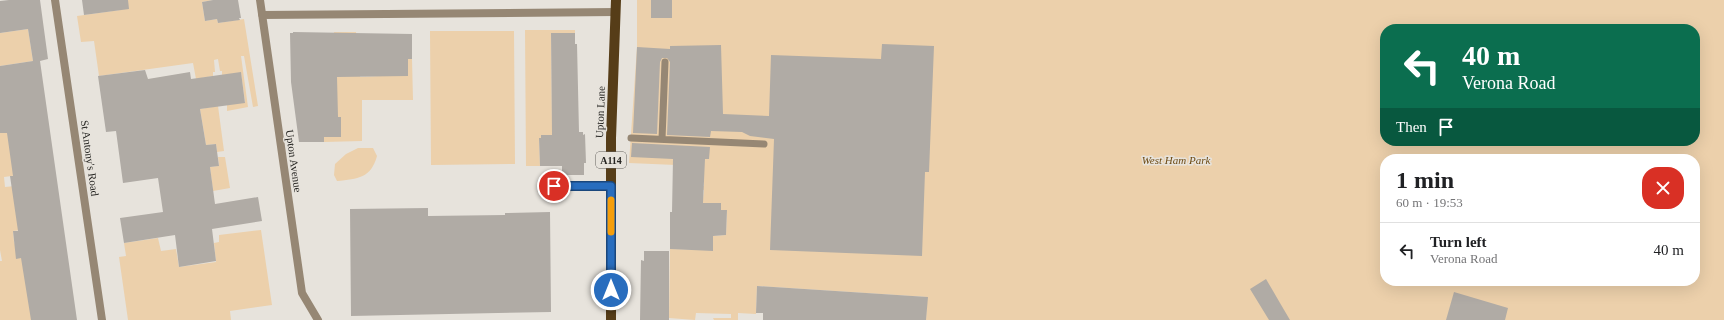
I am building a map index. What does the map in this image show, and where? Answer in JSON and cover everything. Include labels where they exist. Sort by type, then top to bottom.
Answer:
[{"type":"main road","name":"Upton Lane","points":[[611,320],[611,138],[616,0]]},
{"type":"street","name":"St Antony's Road","points":[[55,0],[102,320]]},
{"type":"street","name":"Upton Avenue","points":[[260,0],[302,294],[318,320]]},
{"type":"street","points":[[262,15],[616,12]]},
{"type":"street","points":[[554,186],[611,186]]},
{"type":"lane","points":[[662,139],[665,62]]},
{"type":"lane","points":[[631,138],[764,144]]},
{"type":"green space","points":[[122,0],[213,0],[202,2],[205,21],[217,19],[218,23],[244,19],[258,106],[253,107],[244,56],[241,56],[248,107],[227,111],[227,105],[245,102],[241,73],[222,75],[218,59],[214,60],[215,72],[213,72],[213,76],[196,79],[193,63],[99,76],[94,41],[81,42],[77,16],[120,10]]},
{"type":"green space","name":"West Ham Park","points":[[637,0],[1724,0],[1724,320],[926,320],[927,297],[757,286],[756,314],[738,313],[738,320],[714,320],[713,318],[731,318],[731,314],[696,313],[695,320],[669,318],[670,249],[713,250],[713,236],[726,235],[727,210],[721,210],[721,203],[709,203],[695,236],[704,190],[698,190],[698,186],[704,186],[704,177],[676,165],[629,163],[637,47]]},
{"type":"green space","points":[[28,29],[33,61],[0,66],[0,33]]},
{"type":"green space","points":[[525,30],[575,30],[575,33],[551,33],[552,126],[576,126],[550,137],[549,135],[541,135],[541,138],[539,138],[540,166],[526,166]]},
{"type":"green space","points":[[430,31],[514,31],[515,164],[431,165]]},
{"type":"green space","points":[[334,32],[356,32],[360,77],[380,76],[380,59],[388,59],[388,76],[408,76],[408,59],[412,59],[413,100],[362,100],[362,141],[324,142],[324,137],[341,137],[341,117],[321,117],[333,55]]},
{"type":"green space","points":[[218,106],[224,151],[217,152],[216,144],[206,145],[200,109]]},
{"type":"green space","points":[[9,132],[19,175],[4,177],[5,187],[15,186],[39,228],[13,231],[14,242],[50,320],[0,320],[0,261],[2,261],[0,250],[0,133]]},
{"type":"green space","points":[[358,148],[373,148],[377,156],[371,169],[363,176],[337,181],[334,175],[335,164],[346,154]]},
{"type":"green space","points":[[218,157],[225,157],[230,188],[213,191],[210,167],[219,166]]},
{"type":"green space","points":[[261,230],[272,305],[230,311],[231,320],[128,320],[119,257],[126,256],[124,243],[158,238],[161,251],[176,249],[179,267],[216,262],[214,243],[219,242],[219,235]]},
{"type":"building","points":[[40,0],[48,59],[40,61],[77,320],[31,320],[21,258],[16,259],[13,231],[18,231],[10,176],[13,176],[7,133],[0,133],[0,66],[33,61],[28,29],[0,33],[0,1]]},
{"type":"building","points":[[82,0],[128,0],[129,9],[84,15]]},
{"type":"building","points":[[213,0],[238,0],[240,20],[218,23],[217,19],[205,21],[202,2]]},
{"type":"building","points":[[651,0],[672,0],[672,18],[651,18]]},
{"type":"building","points":[[290,33],[412,34],[412,59],[408,59],[408,76],[337,77],[338,117],[341,117],[341,137],[324,137],[324,142],[299,142],[291,82]]},
{"type":"building","points":[[551,33],[575,33],[575,44],[577,44],[579,132],[583,132],[583,135],[585,134],[586,163],[584,163],[584,175],[562,175],[562,166],[540,166],[539,138],[541,138],[541,135],[552,135]]},
{"type":"building","points":[[882,44],[934,46],[929,172],[925,172],[922,256],[770,250],[774,139],[750,136],[742,132],[711,131],[710,137],[667,135],[670,62],[667,58],[662,58],[660,62],[657,134],[633,133],[637,47],[670,49],[670,46],[721,45],[723,114],[769,116],[771,55],[881,59]]},
{"type":"building","points":[[145,70],[148,79],[190,72],[191,79],[241,72],[245,103],[200,109],[206,145],[216,144],[219,166],[210,167],[215,204],[258,197],[262,221],[212,229],[216,261],[179,267],[175,235],[124,243],[120,218],[163,212],[158,178],[123,183],[116,131],[106,132],[98,76]]},
{"type":"building","points":[[632,143],[710,147],[709,159],[705,159],[703,203],[721,203],[721,210],[727,210],[726,235],[713,236],[713,251],[670,249],[670,212],[672,212],[673,159],[631,157]]},
{"type":"building","points":[[428,208],[428,216],[505,215],[505,213],[550,212],[551,312],[351,316],[350,209]]},
{"type":"building","points":[[644,251],[669,251],[669,320],[640,320],[641,260],[644,261]]},
{"type":"building","points":[[1266,279],[1290,320],[1269,320],[1250,289]]},
{"type":"building","points":[[757,286],[928,297],[926,320],[763,320],[763,313],[756,313]]},
{"type":"building","points":[[1454,292],[1508,308],[1505,320],[1446,320]]},
{"type":"slow traffic","points":[[611,200],[611,232]]},
{"type":"route","points":[[554,186],[611,186],[611,290]]}]
